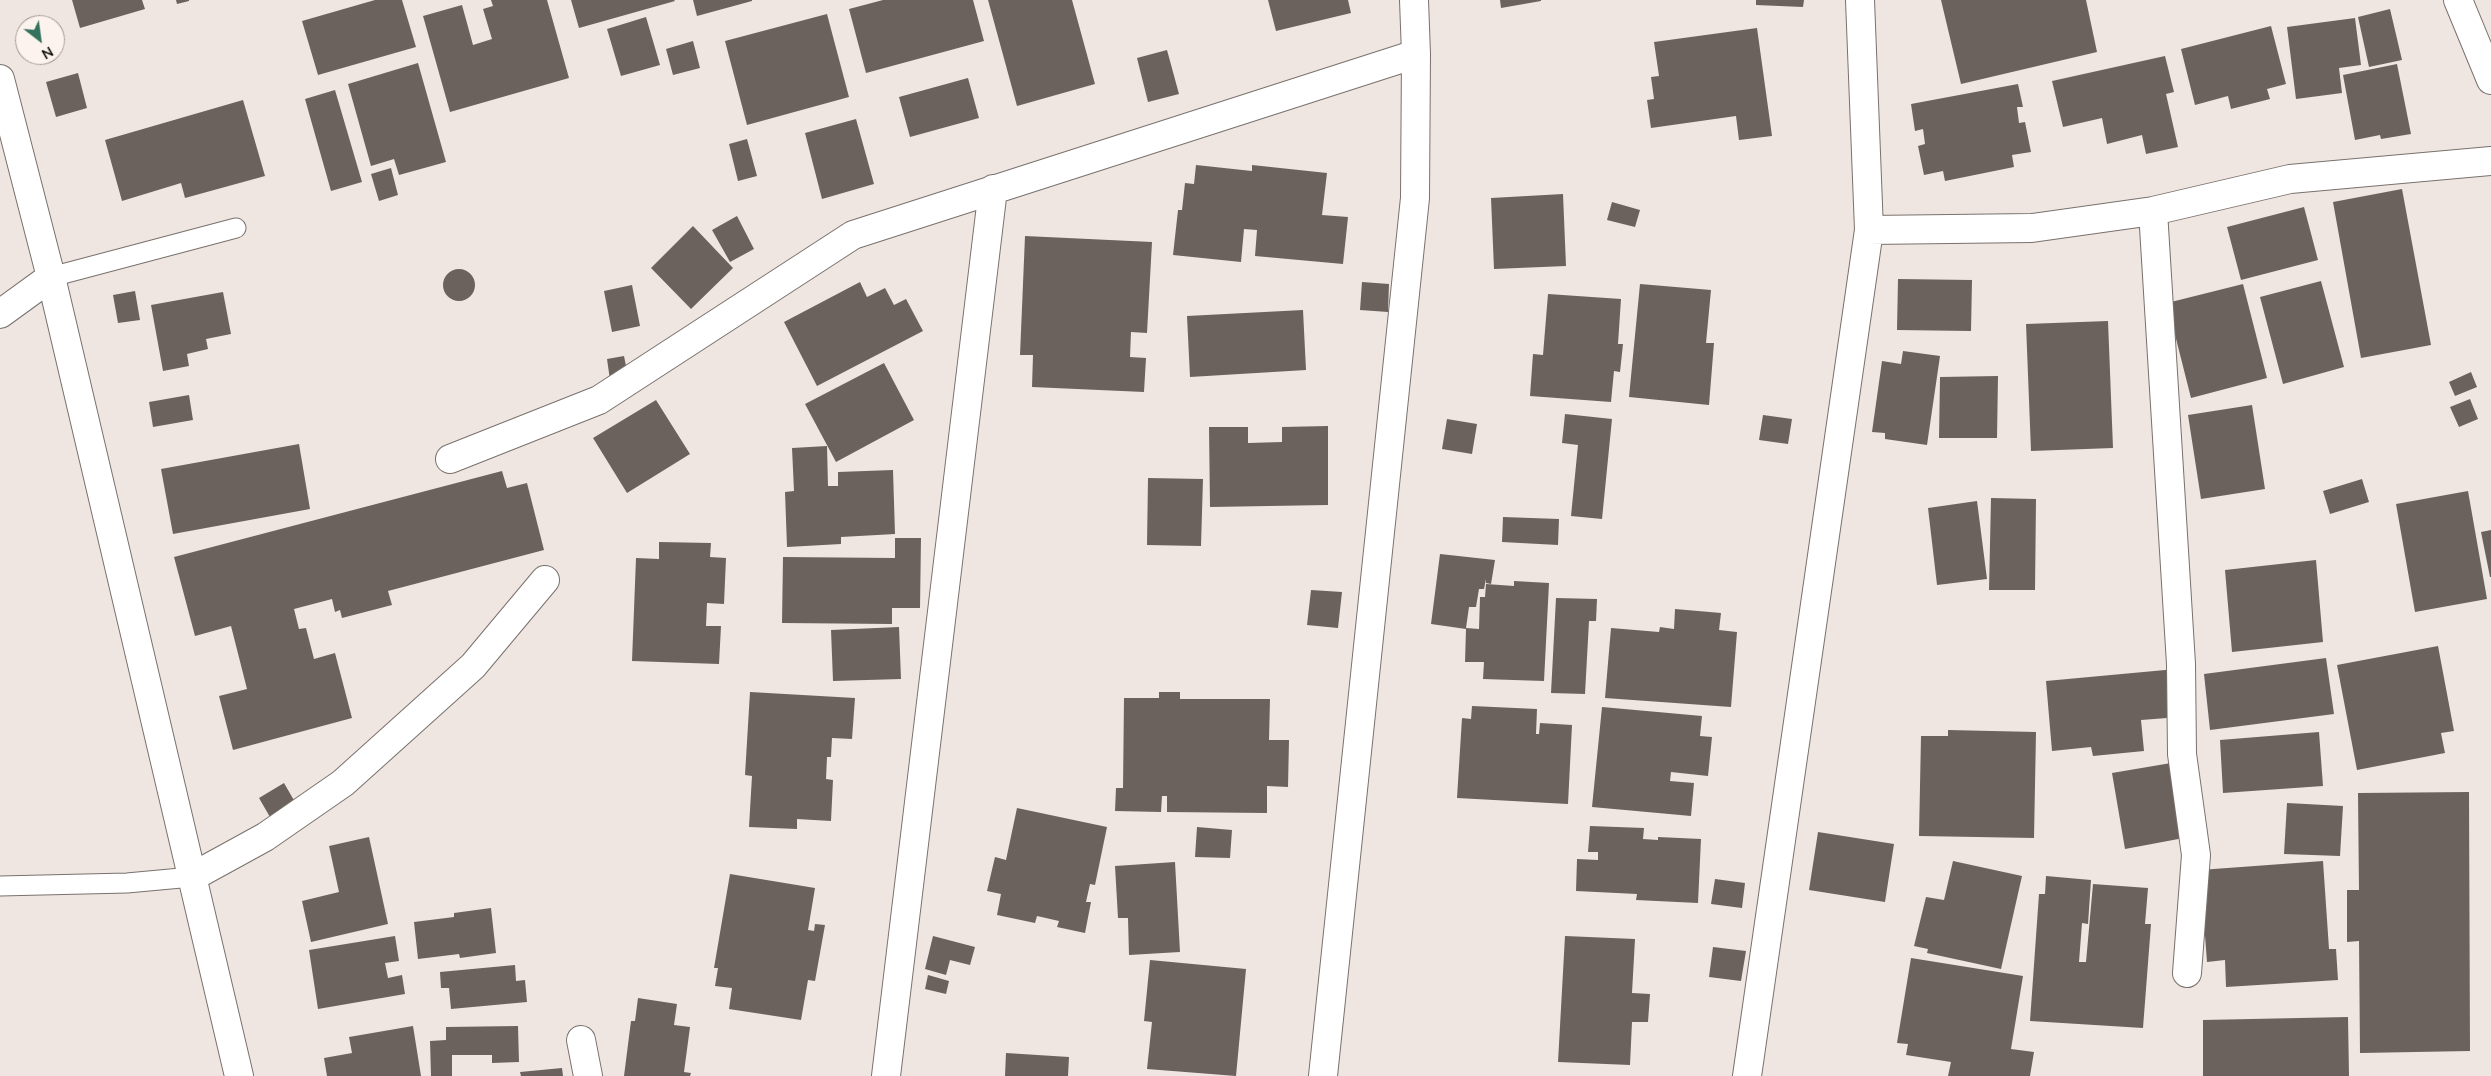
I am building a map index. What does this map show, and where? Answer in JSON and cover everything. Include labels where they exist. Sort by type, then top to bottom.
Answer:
[{"type":"street","points":[[1323,1076],[1415,198],[1416,54],[1414,0]]},
{"type":"street","points":[[1746,1076],[1870,230],[1860,0]]},
{"type":"street","points":[[2458,0],[2491,80]]},
{"type":"street","points":[[450,459],[599,400],[853,234],[1416,54]]},
{"type":"street","points":[[0,79],[50,277],[238,1076]]},
{"type":"street","points":[[1870,230],[2032,228],[2153,210],[2290,179],[2491,161]]},
{"type":"street","points":[[886,1076],[992,189]]},
{"type":"street","points":[[2153,210],[2181,664],[2182,754],[2196,855],[2187,972]]},
{"type":"street","points":[[0,314],[50,277]]},
{"type":"street","points":[[192,877],[265,837],[344,783],[473,666],[545,580]]},
{"type":"street","points":[[581,1040],[588,1076]]},
{"type":"lane","points":[[50,277],[236,228]]},
{"type":"lane","points":[[0,886],[127,883],[192,877]]},
{"type":"building","points":[[72,0],[142,0],[145,9],[80,28]]},
{"type":"building","points":[[176,0],[189,0],[189,1],[177,4]]},
{"type":"building","points":[[375,0],[402,0],[416,47],[318,75],[302,21]]},
{"type":"building","points":[[491,0],[547,0],[569,78],[450,112],[423,16],[462,5],[473,45],[492,39],[483,9],[493,6]]},
{"type":"building","points":[[571,0],[674,0],[675,1],[579,28]]},
{"type":"building","points":[[693,0],[752,0],[752,1],[697,16]]},
{"type":"building","points":[[883,0],[973,0],[984,41],[866,73],[849,9]]},
{"type":"building","points":[[988,0],[1072,0],[1095,84],[1017,106]]},
{"type":"building","points":[[1268,0],[1348,0],[1351,13],[1276,31]]},
{"type":"building","points":[[1500,0],[1541,0],[1541,1],[1501,8]]},
{"type":"building","points":[[1756,0],[1804,0],[1803,7],[1756,5]]},
{"type":"building","points":[[1941,0],[2086,0],[2097,52],[1961,84]]},
{"type":"building","points":[[2390,9],[2402,60],[2369,67],[2358,17]]},
{"type":"building","points":[[827,14],[849,97],[747,125],[725,41]]},
{"type":"building","points":[[646,17],[660,65],[621,76],[607,29]]},
{"type":"building","points":[[2355,18],[2361,65],[2339,68],[2342,93],[2296,99],[2287,27]]},
{"type":"building","points":[[2271,26],[2286,84],[2267,89],[2270,99],[2231,109],[2228,96],[2195,105],[2181,49]]},
{"type":"building","points":[[1757,28],[1772,136],[1739,140],[1736,116],[1651,128],[1647,100],[1654,99],[1651,77],[1659,76],[1654,42]]},
{"type":"building","points":[[693,41],[700,68],[673,75],[666,49]]},
{"type":"building","points":[[1167,50],[1179,94],[1148,102],[1137,58]]},
{"type":"building","points":[[2165,56],[2174,92],[2166,94],[2178,147],[2146,154],[2142,135],[2107,144],[2102,118],[2063,127],[2052,81]]},
{"type":"building","points":[[418,63],[446,162],[399,175],[394,159],[371,166],[348,84]]},
{"type":"building","points":[[2397,64],[2411,134],[2381,139],[2380,135],[2355,140],[2343,75]]},
{"type":"building","points":[[78,73],[87,108],[56,117],[46,82]]},
{"type":"building","points":[[968,78],[979,118],[910,137],[899,97]]},
{"type":"building","points":[[2018,84],[2023,107],[2017,107],[2019,123],[2025,122],[2031,152],[2012,155],[2014,167],[1945,181],[1943,171],[1924,175],[1918,146],[1925,144],[1923,129],[1915,131],[1911,104]]},
{"type":"building","points":[[335,90],[362,182],[331,191],[305,99]]},
{"type":"building","points":[[243,100],[265,176],[185,198],[181,183],[122,201],[105,140]]},
{"type":"building","points":[[856,119],[874,184],[822,199],[805,133]]},
{"type":"building","points":[[747,139],[757,176],[738,181],[729,144]]},
{"type":"building","points":[[1196,165],[1252,171],[1252,165],[1327,173],[1322,215],[1348,217],[1343,264],[1255,256],[1257,230],[1244,229],[1241,262],[1173,255],[1178,210],[1182,210],[1185,183],[1194,184]]},
{"type":"building","points":[[391,168],[398,195],[379,201],[371,174]]},
{"type":"building","points":[[2402,189],[2431,345],[2361,358],[2333,202]]},
{"type":"building","points":[[1563,194],[1566,266],[1494,269],[1491,198]]},
{"type":"building","points":[[1612,202],[1640,210],[1635,227],[1607,220]]},
{"type":"building","points":[[2304,207],[2318,260],[2241,280],[2227,227]]},
{"type":"building","points":[[737,216],[754,249],[730,262],[712,230]]},
{"type":"building","points":[[693,226],[733,268],[691,309],[651,268]]},
{"type":"building","points":[[1025,236],[1152,242],[1147,333],[1131,332],[1130,357],[1146,358],[1144,392],[1032,387],[1033,355],[1020,355]]},
{"type":"building","points":[[459,269],[465,270],[470,274],[474,279],[474,291],[470,296],[465,300],[459,301],[453,300],[448,296],[444,291],[443,285],[444,279],[448,274],[453,270]]},
{"type":"building","points":[[1898,279],[1972,280],[1971,331],[1897,330]]},
{"type":"building","points":[[2321,281],[2344,367],[2283,384],[2260,297]]},
{"type":"building","points":[[860,282],[867,297],[885,288],[894,305],[906,299],[923,331],[817,386],[784,322]]},
{"type":"building","points":[[1362,282],[1389,284],[1388,312],[1360,310]]},
{"type":"building","points":[[1640,284],[1711,290],[1706,343],[1714,343],[1709,405],[1629,397]]},
{"type":"building","points":[[2243,284],[2267,378],[2191,398],[2167,303]]},
{"type":"building","points":[[632,285],[640,326],[612,332],[604,291]]},
{"type":"building","points":[[135,291],[140,320],[118,323],[113,295]]},
{"type":"building","points":[[223,292],[231,334],[206,339],[208,349],[187,354],[189,366],[163,371],[151,305]]},
{"type":"building","points":[[1548,294],[1621,299],[1618,344],[1623,344],[1620,372],[1614,371],[1611,402],[1530,396],[1533,354],[1543,355]]},
{"type":"building","points":[[1303,310],[1306,370],[1190,377],[1187,316]]},
{"type":"building","points":[[2108,321],[2113,448],[2031,451],[2026,324]]},
{"type":"building","points":[[1903,351],[1940,356],[1927,445],[1885,439],[1885,433],[1872,432],[1882,361],[1901,364]]},
{"type":"building","points":[[624,356],[628,376],[610,380],[607,359]]},
{"type":"building","points":[[884,363],[914,420],[836,462],[805,404]]},
{"type":"building","points":[[2471,372],[2477,387],[2455,396],[2449,382]]},
{"type":"building","points":[[1998,376],[1997,438],[1939,438],[1940,377]]},
{"type":"building","points":[[189,395],[193,420],[153,427],[149,402]]},
{"type":"building","points":[[2470,399],[2478,419],[2459,427],[2450,407]]},
{"type":"building","points":[[656,400],[690,454],[627,493],[593,438]]},
{"type":"building","points":[[2252,405],[2265,489],[2201,499],[2188,415]]},
{"type":"building","points":[[1565,414],[1612,419],[1602,519],[1571,516],[1578,445],[1562,443]]},
{"type":"building","points":[[1763,415],[1792,419],[1788,444],[1759,440]]},
{"type":"building","points":[[1447,419],[1477,424],[1472,454],[1442,449]]},
{"type":"building","points":[[1328,426],[1328,505],[1210,507],[1209,427],[1248,427],[1248,443],[1282,442],[1282,427]]},
{"type":"building","points":[[299,444],[310,509],[173,534],[161,469]]},
{"type":"building","points":[[827,446],[828,486],[838,486],[838,472],[893,470],[895,534],[841,537],[841,544],[787,547],[785,492],[794,491],[792,448]]},
{"type":"building","points":[[502,471],[507,488],[527,483],[544,550],[388,591],[392,605],[342,618],[340,610],[335,612],[332,599],[294,609],[299,629],[306,628],[314,659],[335,653],[352,718],[233,750],[219,696],[247,689],[231,626],[195,636],[174,557]]},
{"type":"building","points":[[1148,478],[1203,479],[1201,546],[1147,545]]},
{"type":"building","points":[[2362,479],[2369,502],[2330,514],[2323,491]]},
{"type":"building","points":[[2468,491],[2487,599],[2415,612],[2396,504]]},
{"type":"building","points":[[1991,498],[2036,499],[2035,590],[1989,590]]},
{"type":"building","points":[[1977,501],[1987,579],[1937,585],[1928,508]]},
{"type":"building","points":[[1503,517],[1559,519],[1558,545],[1502,542]]},
{"type":"building","points":[[2491,530],[2491,577],[2490,577],[2481,532]]},
{"type":"building","points":[[895,538],[921,538],[920,608],[892,608],[892,624],[782,623],[783,557],[895,558]]},
{"type":"building","points":[[659,542],[711,543],[710,557],[726,558],[724,604],[707,603],[706,626],[721,626],[719,664],[632,661],[636,558],[659,559]]},
{"type":"building","points":[[1440,554],[1495,560],[1491,584],[1486,583],[1486,579],[1484,589],[1479,589],[1476,607],[1469,607],[1466,628],[1479,629],[1480,597],[1485,597],[1486,584],[1514,586],[1514,581],[1549,583],[1544,681],[1483,679],[1484,662],[1465,662],[1466,629],[1431,624]]},
{"type":"building","points":[[2316,560],[2323,642],[2232,652],[2225,570]]},
{"type":"building","points":[[1311,590],[1342,592],[1338,628],[1307,625]]},
{"type":"building","points":[[1556,598],[1597,599],[1596,621],[1589,621],[1585,694],[1551,693]]},
{"type":"building","points":[[1675,609],[1721,613],[1719,630],[1737,632],[1731,707],[1605,698],[1611,628],[1659,632],[1660,627],[1674,629]]},
{"type":"building","points":[[899,627],[901,679],[833,681],[831,630]]},
{"type":"building","points":[[2438,646],[2454,731],[2441,733],[2445,753],[2357,770],[2337,665]]},
{"type":"building","points":[[2326,658],[2334,714],[2210,730],[2204,674]]},
{"type":"building","points":[[2176,669],[2180,717],[2141,720],[2144,751],[2093,756],[2091,747],[2052,751],[2046,681]]},
{"type":"building","points":[[750,692],[855,698],[852,739],[832,738],[831,757],[827,757],[826,779],[833,780],[831,821],[797,819],[797,829],[749,827],[752,776],[745,775]]},
{"type":"building","points":[[1159,692],[1180,692],[1180,699],[1270,699],[1269,740],[1289,740],[1288,787],[1267,786],[1267,813],[1167,812],[1167,796],[1162,796],[1161,812],[1115,811],[1116,788],[1123,788],[1124,698],[1159,698]]},
{"type":"building","points":[[1472,706],[1537,709],[1536,734],[1539,734],[1540,723],[1572,725],[1568,804],[1457,798],[1462,718],[1471,719]]},
{"type":"building","points":[[1602,707],[1702,716],[1700,736],[1712,737],[1708,776],[1671,772],[1670,781],[1694,783],[1691,816],[1592,807]]},
{"type":"building","points":[[1948,730],[2036,732],[2034,838],[1919,836],[1921,736],[1948,736]]},
{"type":"building","points":[[2319,732],[2323,786],[2223,793],[2220,740]]},
{"type":"building","points":[[2177,762],[2189,837],[2125,849],[2112,773]]},
{"type":"building","points":[[284,783],[299,809],[274,824],[259,798]]},
{"type":"building","points":[[2469,792],[2470,1051],[2360,1053],[2359,941],[2347,942],[2347,890],[2359,890],[2358,793]]},
{"type":"building","points":[[2287,803],[2343,806],[2340,856],[2284,854]]},
{"type":"building","points":[[1017,808],[1107,827],[1095,885],[1090,884],[1086,902],[1091,902],[1085,933],[1057,927],[1059,921],[1037,916],[1035,923],[997,915],[1001,894],[987,891],[995,857],[1006,860]]},
{"type":"building","points":[[1590,826],[1644,828],[1643,839],[1658,840],[1658,837],[1701,839],[1698,903],[1636,900],[1637,894],[1576,891],[1577,859],[1598,860],[1598,852],[1588,852]]},
{"type":"building","points":[[1197,827],[1232,830],[1230,858],[1195,857]]},
{"type":"building","points":[[1818,832],[1894,844],[1885,902],[1809,890]]},
{"type":"building","points":[[369,837],[388,924],[311,942],[302,901],[339,892],[329,846]]},
{"type":"building","points":[[1953,861],[2022,876],[2001,969],[1927,953],[1928,949],[1914,946],[1926,897],[1944,900]]},
{"type":"building","points":[[2323,861],[2329,949],[2336,949],[2338,980],[2226,987],[2225,960],[2207,962],[2200,870]]},
{"type":"building","points":[[1175,862],[1180,952],[1129,955],[1128,918],[1118,918],[1115,866]]},
{"type":"building","points":[[730,874],[815,888],[808,930],[814,931],[815,924],[825,925],[815,981],[808,980],[801,1020],[729,1009],[732,988],[715,986],[718,968],[714,968]]},
{"type":"building","points":[[2046,876],[2091,880],[2088,924],[2082,923],[2079,962],[2086,962],[2093,884],[2148,888],[2145,924],[2151,924],[2143,1028],[2030,1021],[2039,894],[2045,894]]},
{"type":"building","points":[[1715,879],[1745,883],[1742,908],[1711,904]]},
{"type":"building","points":[[491,908],[496,953],[460,958],[459,954],[418,959],[414,922],[454,917],[454,913]]},
{"type":"building","points":[[395,936],[399,961],[385,963],[388,978],[402,975],[405,994],[318,1009],[309,950]]},
{"type":"building","points":[[933,936],[975,947],[970,965],[950,960],[946,975],[925,969]]},
{"type":"building","points":[[1565,936],[1635,939],[1632,993],[1650,994],[1648,1022],[1632,1022],[1630,1065],[1558,1062]]},
{"type":"building","points":[[1713,947],[1746,951],[1741,981],[1709,977]]},
{"type":"building","points":[[1911,958],[2023,976],[2011,1049],[2034,1052],[2030,1076],[1948,1076],[1951,1062],[1906,1055],[1908,1044],[1897,1043]]},
{"type":"building","points":[[1150,960],[1246,969],[1236,1076],[1147,1069],[1152,1022],[1144,1021]]},
{"type":"building","points":[[515,965],[516,981],[525,980],[527,1002],[451,1009],[449,988],[441,988],[440,972]]},
{"type":"building","points":[[928,975],[949,981],[946,994],[925,989]]},
{"type":"building","points":[[638,998],[677,1004],[674,1025],[690,1027],[684,1072],[691,1073],[690,1076],[624,1076],[631,1021],[635,1021]]},
{"type":"building","points":[[2348,1017],[2349,1076],[2203,1076],[2203,1020]]},
{"type":"building","points":[[413,1026],[421,1076],[327,1076],[324,1058],[352,1053],[349,1037]]},
{"type":"building","points":[[518,1026],[519,1062],[492,1063],[492,1055],[452,1055],[452,1076],[431,1076],[430,1041],[446,1040],[446,1027]]},
{"type":"building","points":[[1006,1053],[1069,1057],[1068,1076],[1005,1076]]},
{"type":"building","points":[[562,1068],[563,1076],[521,1076],[520,1072]]}]
